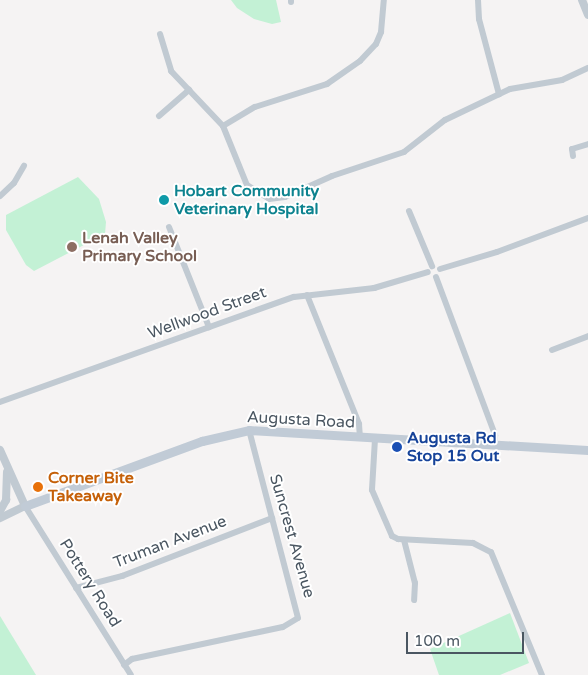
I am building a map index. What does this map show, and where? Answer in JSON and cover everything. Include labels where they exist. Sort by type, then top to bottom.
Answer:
[{"type":"main road","name":"Augusta Road","points":[[25,506],[202,441],[250,430],[375,440],[588,450]]},
{"type":"street","points":[[223,126],[255,107],[327,84],[360,61],[376,44],[381,32],[384,0]]},
{"type":"street","points":[[478,0],[479,19],[499,94]]},
{"type":"street","points":[[582,0],[588,15]]},
{"type":"street","points":[[160,34],[171,71],[223,126],[247,185],[260,196],[277,199],[332,176],[404,152],[445,120],[499,94],[519,86],[562,80],[588,68]]},
{"type":"street","points":[[159,116],[189,90]]},
{"type":"street","points":[[573,156],[572,149],[588,144]]},
{"type":"street","points":[[0,196],[14,183],[24,166]]},
{"type":"street","points":[[409,211],[432,266],[440,269],[497,252],[588,218]]},
{"type":"street","points":[[169,227],[209,327]]},
{"type":"street","points":[[432,266],[428,272],[436,277],[495,435],[495,445]]},
{"type":"street","points":[[436,277],[440,269]]},
{"type":"street","name":"Wellwood Street","points":[[0,402],[209,327],[307,295],[374,288],[428,272]]},
{"type":"street","points":[[307,295],[359,424],[360,438]]},
{"type":"street","points":[[552,350],[588,336]]},
{"type":"street","name":"Suncrest Avenue","points":[[124,665],[132,659],[295,623],[298,609],[272,518],[250,430]]},
{"type":"street","points":[[375,440],[372,490],[390,533],[404,540],[473,543],[491,552],[542,675]]},
{"type":"street","points":[[0,450],[25,506],[0,518]]},
{"type":"street","points":[[0,511],[6,500],[7,468]]},
{"type":"street","name":"Pottery Road","points":[[25,506],[131,675]]},
{"type":"street","name":"Truman Avenue","points":[[76,588],[122,576],[272,518]]},
{"type":"street","points":[[404,540],[415,583],[414,600]]},
{"type":"green space","points":[[231,0],[276,0],[281,22],[272,24],[254,19],[237,8]]},
{"type":"green space","points":[[78,177],[99,199],[106,222],[105,234],[34,271],[26,265],[6,230],[6,215]]},
{"type":"green space","points":[[510,613],[529,663],[500,675],[439,675],[430,649]]},
{"type":"green space","points":[[0,616],[36,675],[0,675]]},
{"type":"place","name":"Hobart Community Veterinary Hospital","points":[[164,200]]},
{"type":"place","name":"Lenah Valley Primary School","points":[[72,247]]},
{"type":"place","name":"Augusta Rd Stop 15 Out","points":[[397,447]]},
{"type":"place","name":"Corner Bite Takeaway","points":[[38,487]]}]
